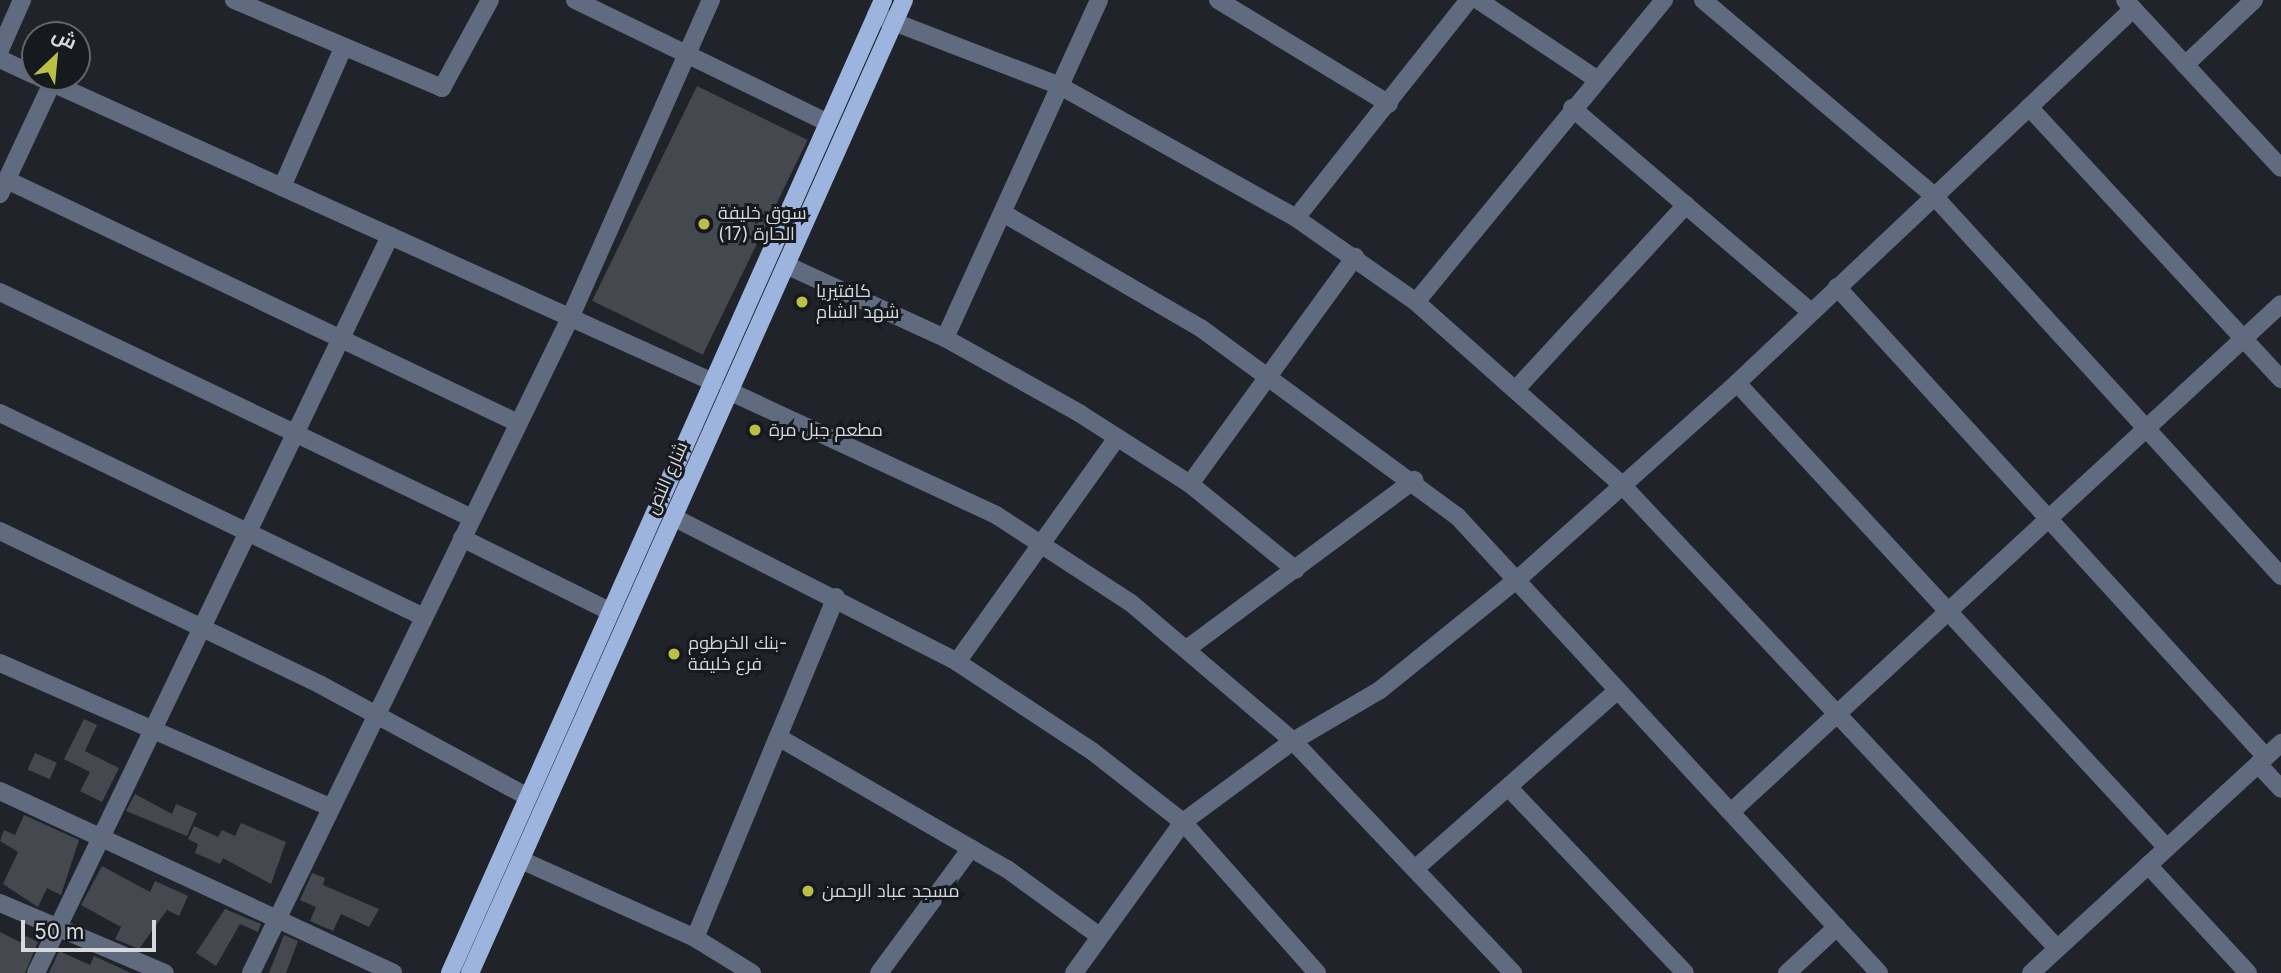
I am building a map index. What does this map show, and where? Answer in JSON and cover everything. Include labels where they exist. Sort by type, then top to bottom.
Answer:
[{"type":"main road","name":"شارع النص","points":[[470,973],[904,0]]},
{"type":"main road","name":"شارع النص","points":[[450,973],[544,754],[880,7]]},
{"type":"main road","points":[[544,754],[563,764]]},
{"type":"street","points":[[0,50],[22,0]]},
{"type":"street","points":[[235,0],[342,48],[442,88],[490,0]]},
{"type":"street","points":[[575,0],[828,124]]},
{"type":"street","points":[[251,973],[329,807],[570,318],[711,0]]},
{"type":"street","points":[[945,338],[1099,0]]},
{"type":"street","points":[[1218,0],[1389,104]]},
{"type":"street","points":[[1296,218],[1469,0]]},
{"type":"street","points":[[1478,0],[1595,78]]},
{"type":"street","points":[[1416,302],[1595,78],[1664,0]]},
{"type":"street","points":[[1703,0],[1934,196],[2281,576]]},
{"type":"street","points":[[2185,65],[2254,0]]},
{"type":"street","points":[[1079,971],[1097,935],[1183,822],[1293,741],[1380,690],[1519,579],[1737,383],[2029,107],[2129,4],[2281,168]]},
{"type":"street","points":[[880,7],[894,21],[1060,86],[1296,218],[1416,302],[1518,387],[1623,485],[2057,948]]},
{"type":"street","points":[[282,187],[342,48]]},
{"type":"street","points":[[0,59],[21,68]]},
{"type":"street","points":[[37,91],[3,187],[342,338],[518,423]]},
{"type":"street","points":[[71,91],[713,382]]},
{"type":"street","points":[[1572,107],[1811,312]]},
{"type":"street","points":[[2029,107],[2281,379]]},
{"type":"street","points":[[1518,387],[1686,205]]},
{"type":"street","points":[[1003,212],[1147,294],[1267,374],[1414,480],[1519,579],[1617,691],[1732,811],[1879,973]]},
{"type":"street","points":[[36,973],[390,236]]},
{"type":"street","points":[[1190,484],[1267,374],[1355,257]]},
{"type":"street","points":[[786,265],[945,338],[1117,438],[1190,484],[1296,570]]},
{"type":"street","points":[[1837,287],[2049,518],[2262,761],[2281,789]]},
{"type":"street","points":[[0,292],[472,518]]},
{"type":"street","points":[[1732,811],[2281,304]]},
{"type":"street","points":[[1737,383],[2167,848]]},
{"type":"street","points":[[729,391],[919,476],[1041,542],[1188,648],[1293,741],[1513,973]]},
{"type":"street","points":[[0,413],[424,617]]},
{"type":"street","points":[[957,662],[1117,438]]},
{"type":"street","points":[[1188,648],[1414,480]]},
{"type":"street","points":[[673,517],[836,597],[957,662],[1092,751],[1183,822],[1317,973]]},
{"type":"street","points":[[0,531],[375,714],[526,796]]},
{"type":"street","points":[[462,538],[608,611]]},
{"type":"street","points":[[695,938],[836,597]]},
{"type":"street","points":[[0,663],[329,807]]},
{"type":"street","points":[[1416,868],[1617,691]]},
{"type":"street","points":[[778,737],[971,848],[1097,935]]},
{"type":"street","points":[[2042,969],[2057,948],[2281,743]]},
{"type":"street","points":[[1509,788],[1685,973]]},
{"type":"street","points":[[0,791],[102,835],[393,973]]},
{"type":"street","points":[[879,973],[971,848]]},
{"type":"street","points":[[521,860],[695,938],[752,973]]},
{"type":"street","points":[[2148,865],[2248,973]]},
{"type":"street","points":[[0,903],[165,973]]},
{"type":"street","points":[[1787,973],[1837,927]]},
{"type":"building","name":"سوق خليفة الحارة (17)","points":[[697,86],[808,140],[703,355],[592,301]]},
{"type":"building","points":[[84,719],[97,725],[85,751],[119,768],[102,802],[80,791],[90,772],[64,759]]},
{"type":"building","points":[[35,753],[57,763],[50,779],[28,769]]},
{"type":"building","points":[[135,794],[172,814],[176,804],[197,813],[187,836],[126,811]]},
{"type":"building","points":[[24,815],[79,840],[61,895],[47,888],[38,907],[3,884],[18,852],[0,841],[4,830],[15,835]]},
{"type":"building","points":[[241,823],[286,842],[271,884],[223,858],[220,864],[195,853],[198,844],[188,839],[194,826],[218,837],[222,830],[235,836]]},
{"type":"building","points":[[102,866],[150,892],[155,881],[188,896],[179,916],[167,910],[139,949],[115,939],[121,927],[81,905]]},
{"type":"building","points":[[312,873],[325,878],[323,885],[379,909],[369,927],[341,914],[333,931],[310,921],[316,907],[300,900]]},
{"type":"building","points":[[225,909],[261,924],[258,932],[240,924],[216,966],[196,953]]},
{"type":"building","points":[[0,932],[22,943],[26,936],[38,942],[25,973],[0,973]]},
{"type":"building","points":[[284,935],[298,941],[286,973],[269,973]]},
{"type":"building","points":[[59,951],[90,965],[94,956],[131,973],[49,973]]},
{"type":"place","name":"سوق خليفة الحارة (17)","points":[[704,224]]},
{"type":"place","name":"كافتيريا شهد الشام","points":[[802,302]]},
{"type":"place","name":"مطعم جبل مرة","points":[[755,430]]},
{"type":"place","name":"بنك الخرطوم- فرع خليفة","points":[[674,654]]},
{"type":"place","name":"مسجد عباد الرحمن","points":[[808,891]]}]
